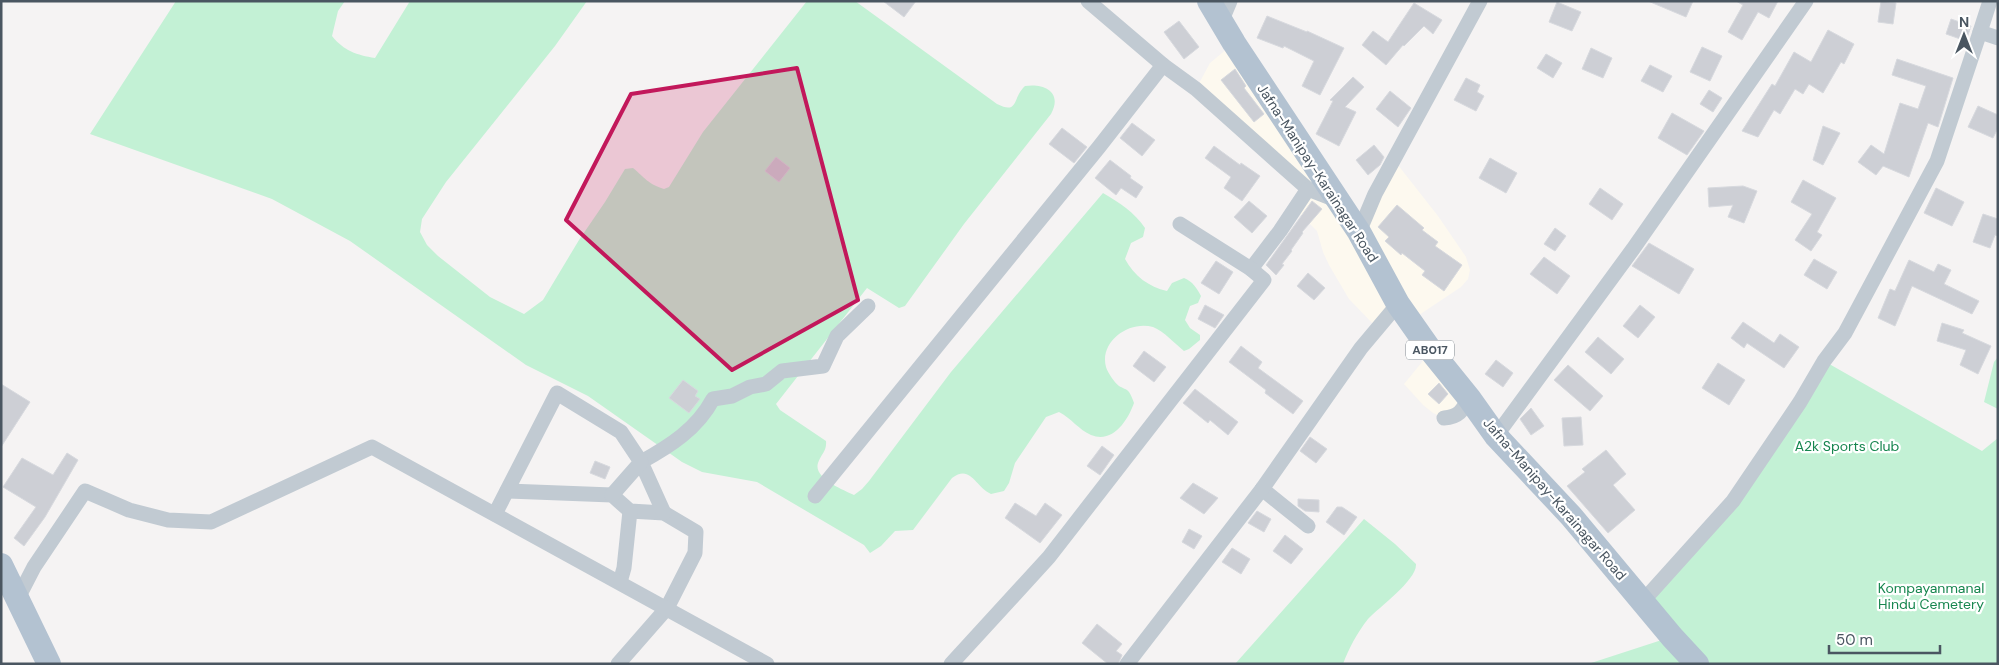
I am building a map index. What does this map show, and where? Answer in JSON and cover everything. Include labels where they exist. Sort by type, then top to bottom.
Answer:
[{"type":"main road","name":"Jafna-Manipay-Karainagar Road","points":[[1220,7],[1234,44],[1359,232],[1398,304],[1431,351],[1469,398],[1496,436],[1571,516],[1672,637],[1697,664]]},
{"type":"main road","points":[[1,565],[49,664]]},
{"type":"street","points":[[1088,1],[1163,65],[1196,89],[1308,189],[1336,200]]},
{"type":"street","points":[[1359,232],[1375,194],[1480,1]]},
{"type":"street","points":[[1496,436],[1633,249],[1806,1]]},
{"type":"street","points":[[1643,601],[1733,501],[1800,402],[1824,361],[1845,333],[1937,161],[1990,1]]},
{"type":"street","points":[[1980,32],[1998,38]]},
{"type":"street","points":[[815,496],[1100,147],[1163,65]]},
{"type":"street","points":[[1251,269],[1308,189]]},
{"type":"street","points":[[951,664],[1049,557],[1264,280],[1251,269],[1180,224]]},
{"type":"street","points":[[1127,664],[1262,489],[1361,348],[1398,304]]},
{"type":"street","points":[[612,495],[641,462],[676,443],[706,411],[713,399],[732,396],[750,387],[766,384],[782,371],[823,366],[837,336],[868,306]]},
{"type":"street","points":[[495,514],[557,393],[621,432],[641,462],[664,513]]},
{"type":"street","points":[[1444,418],[1453,418],[1460,414],[1469,398]]},
{"type":"street","points":[[18,598],[34,567],[85,491],[130,510],[168,520],[211,522],[372,447],[766,664]]},
{"type":"street","points":[[1262,489],[1308,526]]},
{"type":"street","points":[[507,491],[612,495],[630,511],[664,513],[696,532],[695,552],[666,608],[618,664]]},
{"type":"street","points":[[620,582],[624,568],[630,511]]},
{"type":"highlighted area","points":[[797,68],[858,300],[732,370],[566,220],[631,94]]},
{"type":"shaded area","points":[[1234,43],[1359,232],[1394,160],[1438,216],[1466,257],[1470,270],[1468,279],[1461,287],[1410,321],[1399,304],[1377,328],[1349,299],[1329,265],[1317,231],[1295,209],[1308,189],[1196,89],[1210,63]]},
{"type":"shaded area","points":[[1431,351],[1469,398],[1444,418],[1433,413],[1423,405],[1404,384]]},
{"type":"green space","points":[[176,1],[345,1],[338,11],[332,36],[351,51],[375,58],[410,1],[587,1],[555,46],[446,182],[422,219],[420,232],[427,245],[438,256],[490,297],[524,314],[543,300],[625,169],[633,168],[654,185],[664,189],[669,187],[703,132],[807,1],[855,1],[997,104],[1004,107],[1009,108],[1014,104],[1025,86],[1039,86],[1050,91],[1055,100],[1051,114],[964,224],[905,306],[899,308],[867,288],[776,404],[780,410],[826,441],[825,450],[818,463],[820,474],[830,483],[854,495],[869,481],[951,372],[1103,193],[1126,208],[1145,228],[1143,237],[1131,243],[1125,259],[1137,276],[1154,287],[1167,291],[1172,283],[1184,278],[1198,290],[1201,296],[1198,303],[1190,306],[1185,320],[1190,328],[1200,335],[1200,340],[1184,351],[1153,327],[1135,327],[1118,335],[1107,349],[1106,367],[1115,382],[1129,392],[1134,403],[1124,423],[1118,429],[1106,436],[1099,437],[1087,433],[1059,412],[1046,417],[1015,463],[1009,483],[1004,491],[991,494],[973,478],[968,475],[958,474],[952,478],[913,530],[895,531],[881,546],[870,553],[864,545],[757,482],[702,472],[682,462],[588,396],[526,365],[350,241],[272,199],[90,134]]},
{"type":"green space","points":[[1998,357],[1998,409],[1984,402],[1994,362]]},
{"type":"green space","points":[[1824,361],[1982,451],[1998,438],[1998,664],[1588,664],[1671,637],[1643,601],[1733,501]]},
{"type":"green space","points":[[1364,519],[1416,564],[1415,570],[1404,585],[1364,624],[1343,664],[1235,664]]},
{"type":"building","points":[[883,1],[916,1],[904,17]]},
{"type":"building","points":[[1648,1],[1693,1],[1686,17]]},
{"type":"building","points":[[1736,1],[1778,1],[1769,18],[1758,12],[1742,40],[1728,32],[1743,5]]},
{"type":"building","points":[[1881,1],[1896,3],[1893,24],[1878,22]]},
{"type":"building","points":[[1557,2],[1581,12],[1572,31],[1549,22]]},
{"type":"building","points":[[1414,3],[1442,20],[1433,34],[1424,26],[1403,45],[1386,65],[1362,45],[1373,31],[1388,42]]},
{"type":"building","points":[[1267,16],[1344,48],[1320,95],[1302,86],[1314,61],[1284,46],[1283,48],[1257,38]]},
{"type":"building","points":[[1951,19],[1971,26],[1966,41],[1946,34]]},
{"type":"building","points":[[1179,21],[1199,47],[1184,59],[1164,32]]},
{"type":"building","points":[[1828,30],[1854,44],[1844,64],[1841,62],[1823,93],[1809,84],[1803,94],[1795,89],[1780,114],[1774,110],[1758,137],[1742,131],[1772,84],[1775,86],[1794,52],[1811,62]]},
{"type":"building","points":[[1702,47],[1722,56],[1710,81],[1690,72]]},
{"type":"building","points":[[1591,48],[1612,58],[1603,78],[1582,69]]},
{"type":"building","points":[[1546,54],[1562,63],[1553,78],[1537,68]]},
{"type":"building","points":[[1897,59],[1953,78],[1938,127],[1928,123],[1909,177],[1883,166],[1876,175],[1858,162],[1871,145],[1884,154],[1900,103],[1918,109],[1926,86],[1892,75]]},
{"type":"building","points":[[1650,65],[1672,76],[1663,92],[1641,81]]},
{"type":"building","points":[[1235,69],[1246,86],[1244,88],[1264,114],[1254,122],[1221,80]]},
{"type":"building","points":[[1353,77],[1364,87],[1345,107],[1356,112],[1339,146],[1316,134],[1333,101],[1330,100]]},
{"type":"building","points":[[1466,78],[1480,85],[1477,92],[1484,96],[1476,111],[1454,100]]},
{"type":"building","points":[[1709,90],[1722,98],[1713,112],[1700,104]]},
{"type":"building","points":[[1390,91],[1411,108],[1398,127],[1376,109]]},
{"type":"building","points":[[1978,106],[1998,115],[1998,128],[1993,138],[1968,127]]},
{"type":"building","points":[[1672,113],[1704,131],[1687,155],[1658,138]]},
{"type":"building","points":[[1132,123],[1155,140],[1142,156],[1120,138]]},
{"type":"building","points":[[1823,126],[1840,133],[1823,165],[1813,160]]},
{"type":"building","points":[[1062,128],[1087,147],[1074,163],[1049,144]]},
{"type":"building","points":[[1374,145],[1384,157],[1380,165],[1368,175],[1356,160]]},
{"type":"building","points":[[1214,146],[1240,165],[1241,163],[1260,176],[1242,201],[1224,188],[1231,177],[1205,158]]},
{"type":"building","points":[[776,157],[790,168],[779,182],[765,171]]},
{"type":"building","points":[[1490,158],[1517,173],[1506,193],[1479,178]]},
{"type":"building","points":[[1110,160],[1143,187],[1136,198],[1121,188],[1116,195],[1095,178]]},
{"type":"building","points":[[1803,180],[1836,198],[1817,232],[1822,235],[1811,251],[1795,240],[1812,214],[1791,202]]},
{"type":"building","points":[[1743,186],[1757,191],[1744,223],[1728,217],[1733,205],[1709,207],[1708,188]]},
{"type":"building","points":[[1600,188],[1623,204],[1612,220],[1589,204]]},
{"type":"building","points":[[1936,188],[1964,202],[1952,226],[1924,213]]},
{"type":"building","points":[[1249,201],[1267,216],[1252,233],[1234,217]]},
{"type":"building","points":[[1312,201],[1322,209],[1302,232],[1292,251],[1282,264],[1284,265],[1276,275],[1266,265]]},
{"type":"building","points":[[1397,205],[1424,228],[1422,230],[1438,242],[1435,246],[1462,265],[1444,291],[1422,275],[1425,271],[1402,253],[1401,255],[1385,241],[1389,237],[1378,227]]},
{"type":"building","points":[[1983,214],[1998,219],[1998,236],[1995,235],[1990,248],[1973,242]]},
{"type":"building","points":[[1555,228],[1566,236],[1555,251],[1544,244]]},
{"type":"building","points":[[1649,243],[1694,269],[1679,294],[1632,266]]},
{"type":"building","points":[[1544,257],[1570,276],[1557,294],[1530,274]]},
{"type":"building","points":[[1814,259],[1837,272],[1827,289],[1804,275]]},
{"type":"building","points":[[1909,260],[1934,272],[1938,264],[1951,270],[1944,284],[1979,301],[1972,314],[1912,286],[1895,326],[1878,318],[1890,289],[1895,291]]},
{"type":"building","points":[[1216,261],[1233,272],[1219,294],[1201,283]]},
{"type":"building","points":[[1308,273],[1325,288],[1314,300],[1297,286]]},
{"type":"building","points":[[1205,305],[1224,315],[1215,328],[1198,319]]},
{"type":"building","points":[[1640,305],[1655,317],[1638,338],[1623,326]]},
{"type":"building","points":[[1743,322],[1774,343],[1780,334],[1799,347],[1784,368],[1747,343],[1744,348],[1731,338]]},
{"type":"building","points":[[1942,323],[1964,330],[1962,333],[1991,346],[1978,374],[1960,365],[1966,350],[1937,341]]},
{"type":"building","points":[[1598,337],[1624,359],[1611,374],[1585,352]]},
{"type":"building","points":[[1241,346],[1262,362],[1258,368],[1303,401],[1293,414],[1265,393],[1266,390],[1229,362]]},
{"type":"building","points":[[1144,351],[1166,367],[1154,382],[1133,366]]},
{"type":"building","points":[[1496,360],[1513,373],[1503,387],[1485,374]]},
{"type":"building","points":[[1718,363],[1745,380],[1729,405],[1702,388]]},
{"type":"building","points":[[1568,365],[1603,396],[1590,411],[1554,380]]},
{"type":"building","points":[[683,380],[698,391],[695,396],[700,399],[689,413],[669,398]]},
{"type":"building","points":[[1439,383],[1448,394],[1439,404],[1428,394]]},
{"type":"building","points":[[1,384],[30,402],[1,447]]},
{"type":"building","points":[[1195,389],[1238,422],[1228,435],[1210,420],[1208,423],[1183,403]]},
{"type":"building","points":[[1531,408],[1544,426],[1531,435],[1520,419]]},
{"type":"building","points":[[1581,417],[1583,445],[1564,446],[1562,418]]},
{"type":"building","points":[[1310,437],[1327,449],[1316,463],[1300,451]]},
{"type":"building","points":[[1102,446],[1114,455],[1100,475],[1087,466]]},
{"type":"building","points":[[1606,450],[1626,474],[1613,485],[1635,510],[1608,533],[1567,486],[1585,472],[1582,469]]},
{"type":"building","points":[[67,453],[78,460],[45,517],[24,546],[14,538],[36,507],[3,487],[22,458],[53,475]]},
{"type":"building","points":[[595,461],[610,467],[605,479],[590,473]]},
{"type":"building","points":[[1193,483],[1218,498],[1204,514],[1180,498]]},
{"type":"building","points":[[1298,499],[1319,500],[1319,512],[1305,511],[1298,506]]},
{"type":"building","points":[[1015,503],[1036,516],[1045,503],[1062,515],[1040,543],[1005,518]]},
{"type":"building","points":[[1337,507],[1342,507],[1357,517],[1344,535],[1326,522]]},
{"type":"building","points":[[1257,511],[1271,519],[1264,532],[1248,523]]},
{"type":"building","points":[[1189,529],[1202,536],[1194,549],[1182,542]]},
{"type":"building","points":[[1285,535],[1303,549],[1291,564],[1273,551]]},
{"type":"building","points":[[1232,548],[1250,559],[1241,574],[1222,562]]},
{"type":"building","points":[[1097,624],[1122,644],[1116,651],[1122,655],[1118,664],[1108,664],[1082,643]]},
{"type":"park label","name":"A2k Sports Club","points":[[1847,446]]},
{"type":"park label","name":"Kompayanmanal Hindu Cemetery","points":[[1931,596]]}]
